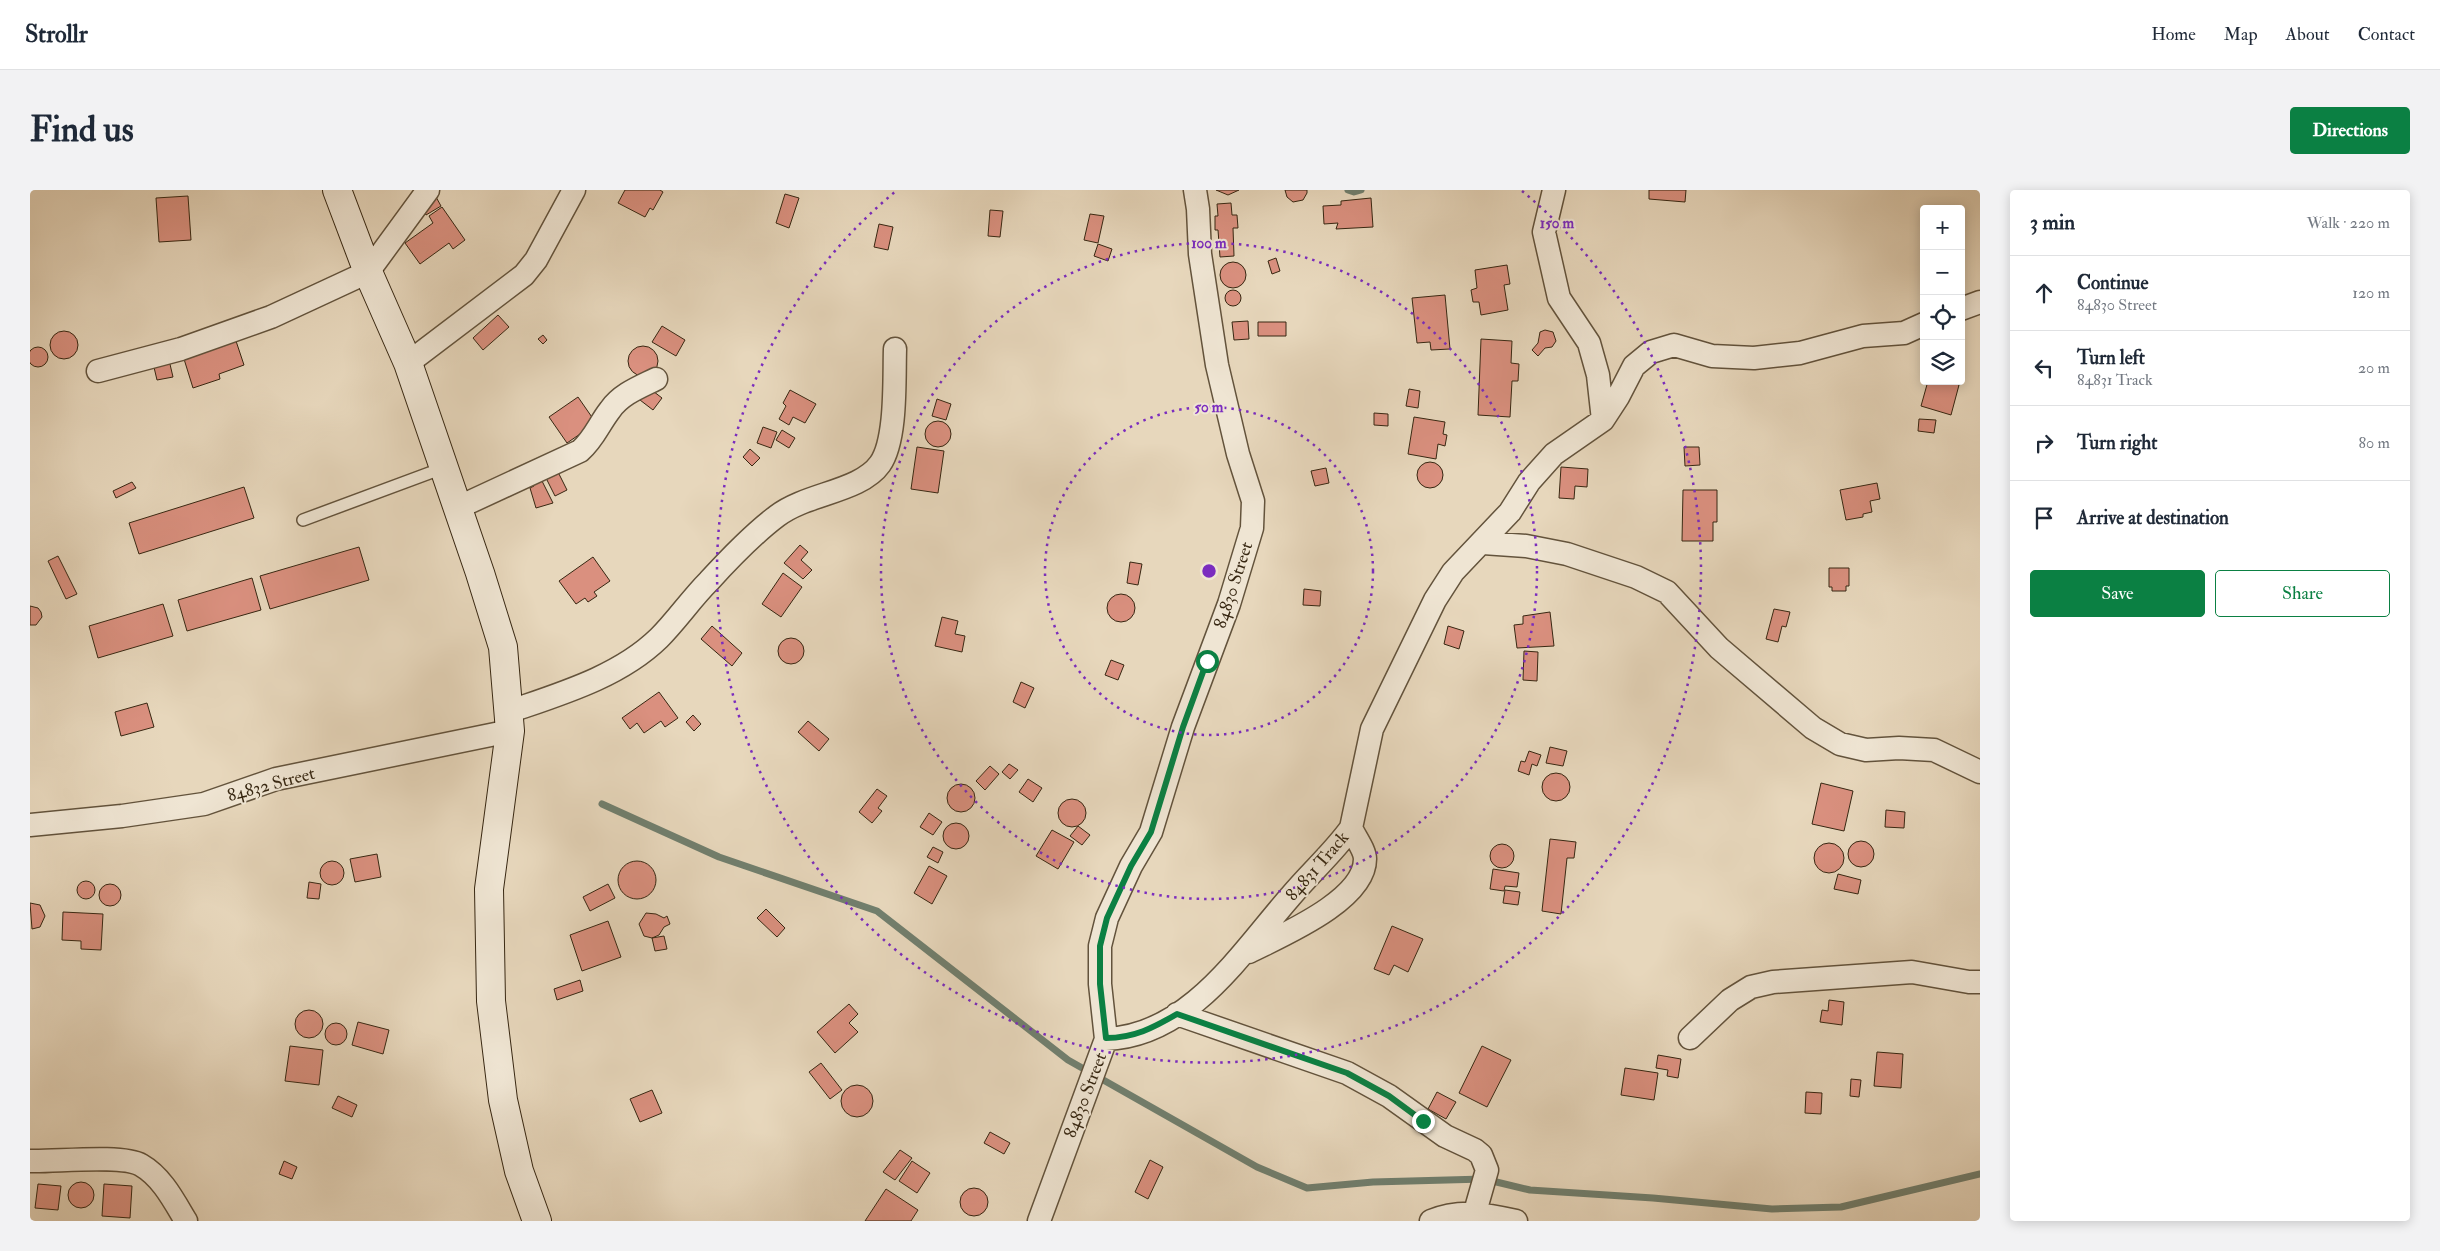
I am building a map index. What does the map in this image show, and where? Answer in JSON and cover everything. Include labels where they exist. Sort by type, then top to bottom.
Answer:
[{"type":"street","points":[[337,190],[368,272],[408,363],[502,647],[509,722],[489,889],[491,1001],[503,1100],[519,1171],[538,1221]]},
{"type":"street","points":[[98,371],[181,349],[271,317],[368,272],[428,190]]},
{"type":"street","points":[[408,363],[524,275],[536,260],[574,190]]},
{"type":"street","name":"84830 Street","points":[[1039,1221],[1106,1038],[1100,984],[1100,946],[1107,918],[1131,866],[1151,832],[1183,727],[1229,604],[1252,528],[1253,501],[1238,454],[1217,365],[1200,254],[1198,209],[1195,190]]},
{"type":"street","points":[[1554,190],[1544,232],[1559,298],[1589,343],[1598,375],[1603,420]]},
{"type":"street","points":[[1965,307],[1980,302]]},
{"type":"street","points":[[1603,420],[1618,397],[1634,366],[1651,352],[1674,345],[1712,356],[1754,358],[1800,353],[1863,336],[1904,333],[1920,326]]},
{"type":"street","name":"84832 Street","points":[[30,825],[122,816],[204,804],[276,780],[509,722],[635,658],[659,638],[708,581],[778,515],[801,502],[856,484],[870,475],[881,463],[889,439],[894,402],[895,349]]},
{"type":"street","points":[[457,508],[580,451],[592,440],[611,408],[632,391],[656,379]]},
{"type":"street","name":"84831 Track","points":[[1106,1038],[1125,1038],[1149,1031],[1199,998],[1244,955],[1265,925],[1351,828],[1372,729],[1435,600],[1453,572],[1468,555],[1483,543],[1510,512],[1530,482],[1554,454],[1603,420]]},
{"type":"street","points":[[1483,543],[1526,546],[1567,554],[1636,577],[1667,592],[1719,648],[1813,728],[1840,744],[1866,750],[1898,748],[1934,750],[1980,772]]},
{"type":"street","points":[[1244,955],[1309,922],[1344,897],[1363,869],[1366,858],[1351,828]]},
{"type":"street","points":[[1690,1038],[1730,1000],[1751,987],[1773,982],[1799,982],[1912,972],[1969,982],[1980,982]]},
{"type":"street","points":[[1177,1014],[1347,1073],[1389,1096],[1445,1136],[1482,1155],[1487,1170],[1475,1212]]},
{"type":"street","points":[[30,1161],[116,1160],[140,1164],[162,1182],[186,1221]]},
{"type":"street","points":[[1430,1221],[1444,1216],[1475,1212],[1509,1220]]},
{"type":"lane","points":[[303,520],[443,468]]},
{"type":"building","points":[[625,190],[660,190],[663,192],[653,210],[650,208],[645,217],[618,203]]},
{"type":"building","points":[[1216,190],[1239,190],[1228,195]]},
{"type":"building","points":[[1285,190],[1307,190],[1307,193],[1303,200],[1293,202],[1287,197]]},
{"type":"building","points":[[1649,190],[1686,190],[1685,202],[1649,199]]},
{"type":"building","points":[[785,194],[799,198],[789,228],[776,223]]},
{"type":"building","points":[[188,196],[191,240],[159,242],[156,198]]},
{"type":"building","points":[[436,197],[441,206],[426,215],[420,206]]},
{"type":"building","points":[[1371,198],[1373,227],[1336,229],[1338,223],[1324,224],[1323,206],[1341,205],[1341,201]]},
{"type":"building","points":[[1231,203],[1232,215],[1237,215],[1238,228],[1233,228],[1234,256],[1220,257],[1218,230],[1215,230],[1215,216],[1218,216],[1217,204]]},
{"type":"building","points":[[442,207],[465,240],[453,249],[449,243],[420,264],[405,243],[433,223],[429,216]]},
{"type":"building","points":[[990,210],[1003,211],[1000,237],[988,236]]},
{"type":"building","points":[[1090,214],[1104,216],[1098,243],[1084,240]]},
{"type":"building","points":[[879,224],[893,227],[888,250],[874,247]]},
{"type":"building","points":[[1098,244],[1112,249],[1108,261],[1094,256]]},
{"type":"building","points":[[1276,258],[1280,271],[1272,274],[1268,261]]},
{"type":"building","points":[[1233,262],[1242,266],[1246,275],[1242,284],[1233,288],[1224,284],[1220,275],[1224,266]]},
{"type":"building","points":[[1507,265],[1510,284],[1504,285],[1508,310],[1481,315],[1479,302],[1473,302],[1471,290],[1477,288],[1475,270]]},
{"type":"building","points":[[1233,290],[1239,292],[1241,298],[1239,304],[1233,306],[1227,304],[1225,298],[1227,292]]},
{"type":"building","points":[[1445,295],[1450,349],[1431,350],[1430,342],[1417,343],[1412,298]]},
{"type":"building","points":[[498,315],[509,327],[483,350],[473,338]]},
{"type":"building","points":[[1248,321],[1249,339],[1234,340],[1232,322]]},
{"type":"building","points":[[1258,322],[1286,322],[1286,336],[1258,336]]},
{"type":"building","points":[[662,326],[685,340],[676,356],[652,342]]},
{"type":"building","points":[[1545,330],[1553,332],[1556,341],[1552,347],[1545,348],[1538,356],[1532,350],[1538,343],[1540,332]]},
{"type":"building","points":[[64,331],[74,335],[78,345],[74,355],[64,359],[54,355],[50,345],[54,335]]},
{"type":"building","points":[[543,335],[547,340],[543,344],[538,339]]},
{"type":"building","points":[[1481,339],[1512,341],[1511,363],[1519,364],[1518,381],[1512,381],[1510,417],[1478,415]]},
{"type":"building","points":[[236,341],[244,365],[219,374],[220,379],[193,388],[184,359]]},
{"type":"building","points":[[643,346],[649,347],[657,355],[657,367],[649,375],[643,376],[637,375],[629,367],[628,361],[629,355],[637,347]]},
{"type":"building","points":[[38,347],[45,350],[48,357],[45,364],[38,367],[31,364],[28,357],[31,350]]},
{"type":"building","points":[[169,360],[173,377],[157,380],[153,363]]},
{"type":"building","points":[[1927,385],[1959,385],[1951,415],[1921,406]]},
{"type":"building","points":[[649,388],[662,398],[653,410],[640,400]]},
{"type":"building","points":[[1409,389],[1420,391],[1418,408],[1406,406]]},
{"type":"building","points":[[790,390],[816,404],[805,423],[793,417],[789,425],[779,419],[786,406],[783,403]]},
{"type":"building","points":[[578,397],[596,423],[567,443],[549,417]]},
{"type":"building","points":[[937,399],[951,404],[946,420],[932,416]]},
{"type":"building","points":[[1374,413],[1388,414],[1388,426],[1374,425]]},
{"type":"building","points":[[1414,417],[1445,422],[1443,434],[1447,435],[1445,446],[1438,444],[1436,459],[1408,454]]},
{"type":"building","points":[[1919,419],[1936,420],[1934,433],[1918,431]]},
{"type":"building","points":[[938,421],[947,425],[951,434],[947,443],[938,447],[929,443],[925,434],[929,425]]},
{"type":"building","points":[[763,427],[777,432],[771,448],[757,443]]},
{"type":"building","points":[[782,430],[795,438],[789,448],[776,440]]},
{"type":"building","points":[[917,447],[944,451],[938,493],[911,489]]},
{"type":"building","points":[[1684,447],[1699,447],[1700,465],[1685,466]]},
{"type":"building","points":[[750,449],[760,458],[752,466],[743,457]]},
{"type":"building","points":[[1430,462],[1439,466],[1443,475],[1439,484],[1430,488],[1421,484],[1417,475],[1421,466]]},
{"type":"building","points":[[1561,467],[1588,469],[1587,487],[1575,486],[1574,499],[1559,498]]},
{"type":"building","points":[[1326,468],[1329,483],[1315,486],[1311,471]]},
{"type":"building","points":[[558,472],[567,490],[555,496],[546,478]]},
{"type":"building","points":[[540,477],[553,503],[536,508],[530,488],[534,486],[531,481]]},
{"type":"building","points":[[132,482],[136,488],[116,498],[113,491]]},
{"type":"building","points":[[1877,483],[1880,499],[1870,501],[1872,512],[1863,514],[1863,517],[1846,520],[1840,490]]},
{"type":"building","points":[[244,487],[254,518],[139,554],[129,523]]},
{"type":"building","points":[[1683,490],[1717,490],[1717,522],[1713,522],[1713,541],[1682,541]]},
{"type":"building","points":[[800,545],[808,552],[801,560],[812,570],[803,579],[784,563]]},
{"type":"building","points":[[359,547],[369,580],[270,609],[260,576]]},
{"type":"building","points":[[58,556],[77,594],[66,599],[48,561]]},
{"type":"building","points":[[593,557],[610,581],[594,592],[597,596],[588,602],[585,598],[576,604],[559,581]]},
{"type":"building","points":[[1130,562],[1142,564],[1138,585],[1127,583]]},
{"type":"building","points":[[1829,568],[1849,568],[1849,586],[1846,586],[1846,591],[1832,591],[1832,587],[1829,587]]},
{"type":"building","points":[[783,573],[802,587],[781,617],[762,604]]},
{"type":"building","points":[[252,578],[261,610],[187,631],[178,600]]},
{"type":"building","points":[[1304,589],[1321,591],[1320,606],[1303,605]]},
{"type":"building","points":[[1121,594],[1131,598],[1135,608],[1131,618],[1121,622],[1111,618],[1107,608],[1111,598]]},
{"type":"building","points":[[163,604],[173,636],[98,658],[89,626]]},
{"type":"building","points":[[30,606],[38,608],[41,612],[42,617],[36,625],[30,625]]},
{"type":"building","points":[[1774,609],[1790,612],[1786,627],[1782,626],[1778,642],[1766,639]]},
{"type":"building","points":[[1550,612],[1554,646],[1517,648],[1514,625],[1523,624],[1523,616]]},
{"type":"building","points":[[942,617],[958,621],[955,634],[965,636],[962,652],[935,646]]},
{"type":"building","points":[[712,626],[742,653],[732,666],[701,639]]},
{"type":"building","points":[[1448,626],[1464,631],[1459,649],[1444,644]]},
{"type":"building","points":[[791,638],[800,642],[804,651],[800,660],[791,664],[782,660],[778,651],[782,642]]},
{"type":"building","points":[[1524,651],[1538,652],[1537,681],[1523,680]]},
{"type":"building","points":[[1111,660],[1124,665],[1118,680],[1105,675]]},
{"type":"building","points":[[1021,682],[1034,688],[1025,708],[1013,702]]},
{"type":"building","points":[[659,692],[678,718],[665,727],[661,721],[644,733],[637,723],[630,729],[622,718]]},
{"type":"building","points":[[147,703],[154,727],[121,736],[115,712]]},
{"type":"building","points":[[693,715],[701,724],[694,731],[686,722]]},
{"type":"building","points":[[808,721],[829,739],[819,751],[798,732]]},
{"type":"building","points":[[1550,747],[1567,751],[1563,766],[1546,763]]},
{"type":"building","points":[[1529,751],[1541,755],[1537,766],[1532,764],[1529,775],[1518,771],[1521,761],[1525,762]]},
{"type":"building","points":[[1009,764],[1018,770],[1010,779],[1002,772]]},
{"type":"building","points":[[990,766],[999,774],[985,790],[976,781]]},
{"type":"building","points":[[1556,773],[1566,777],[1570,787],[1566,797],[1556,801],[1546,797],[1542,787],[1546,777]]},
{"type":"building","points":[[1028,779],[1042,788],[1033,802],[1019,792]]},
{"type":"building","points":[[1821,783],[1853,791],[1844,831],[1812,824]]},
{"type":"building","points":[[961,784],[971,788],[975,798],[971,808],[961,812],[951,808],[947,798],[951,788]]},
{"type":"building","points":[[877,789],[887,796],[878,808],[882,811],[872,823],[859,812]]},
{"type":"building","points":[[1072,799],[1082,803],[1086,813],[1082,823],[1072,827],[1062,823],[1058,813],[1062,803]]},
{"type":"building","points":[[1886,810],[1905,812],[1904,828],[1885,827]]},
{"type":"building","points":[[929,813],[942,822],[933,835],[920,827]]},
{"type":"building","points":[[956,823],[965,827],[969,836],[965,845],[956,849],[947,845],[943,836],[947,827]]},
{"type":"building","points":[[1078,826],[1090,835],[1082,845],[1070,836]]},
{"type":"building","points":[[1052,830],[1074,842],[1058,869],[1036,856]]},
{"type":"building","points":[[1550,839],[1576,842],[1574,858],[1567,858],[1561,914],[1542,911]]},
{"type":"building","points":[[1861,841],[1870,845],[1874,854],[1870,863],[1861,867],[1852,863],[1848,854],[1852,845]]},
{"type":"building","points":[[1829,843],[1835,844],[1843,852],[1843,864],[1835,872],[1829,873],[1823,872],[1815,864],[1814,858],[1815,852],[1823,844]]},
{"type":"building","points":[[1497,844],[1507,844],[1514,851],[1514,861],[1507,868],[1497,868],[1490,861],[1490,851]]},
{"type":"building","points":[[933,847],[943,852],[938,863],[927,857]]},
{"type":"building","points":[[377,854],[381,877],[355,882],[350,859]]},
{"type":"building","points":[[332,861],[341,864],[344,873],[341,882],[332,885],[323,882],[320,873],[323,864]]},
{"type":"building","points":[[637,861],[651,866],[656,880],[651,894],[637,899],[623,894],[618,880],[623,866]]},
{"type":"building","points":[[929,866],[947,876],[932,904],[914,893]]},
{"type":"building","points":[[1493,869],[1519,873],[1517,887],[1505,886],[1504,891],[1490,889]]},
{"type":"building","points":[[1838,874],[1861,880],[1858,894],[1834,889]]},
{"type":"building","points":[[82,881],[90,881],[95,886],[93,897],[82,899],[77,894],[77,886]]},
{"type":"building","points":[[309,882],[321,884],[319,899],[307,898]]},
{"type":"building","points":[[106,884],[114,884],[121,891],[121,899],[114,906],[106,906],[99,899],[99,891]]},
{"type":"building","points":[[608,884],[615,898],[590,911],[583,897]]},
{"type":"building","points":[[1505,890],[1520,892],[1518,905],[1503,903]]},
{"type":"building","points":[[30,903],[40,905],[45,916],[40,927],[32,929]]},
{"type":"building","points":[[766,909],[785,928],[777,937],[757,918]]},
{"type":"building","points":[[63,912],[103,914],[101,950],[81,949],[81,941],[62,940]]},
{"type":"building","points":[[646,913],[656,914],[664,918],[667,916],[670,924],[664,927],[659,935],[652,938],[644,936],[639,924]]},
{"type":"building","points":[[608,921],[621,957],[582,971],[570,935]]},
{"type":"building","points":[[1392,926],[1423,939],[1408,972],[1394,965],[1389,975],[1374,969]]},
{"type":"building","points":[[664,936],[667,949],[655,951],[652,938]]},
{"type":"building","points":[[580,980],[583,991],[557,1000],[554,989]]},
{"type":"building","points":[[1829,1000],[1844,1002],[1842,1025],[1820,1022],[1822,1010],[1828,1011]]},
{"type":"building","points":[[849,1004],[858,1014],[849,1023],[858,1032],[835,1053],[817,1032]]},
{"type":"building","points":[[309,1010],[319,1014],[323,1024],[319,1034],[309,1038],[299,1034],[295,1024],[299,1014]]},
{"type":"building","points":[[358,1022],[389,1030],[383,1054],[352,1045]]},
{"type":"building","points":[[336,1023],[344,1026],[347,1034],[344,1042],[336,1045],[328,1042],[325,1034],[328,1026]]},
{"type":"building","points":[[290,1046],[323,1050],[319,1085],[285,1081]]},
{"type":"building","points":[[1482,1046],[1511,1060],[1487,1107],[1459,1093]]},
{"type":"building","points":[[1877,1052],[1903,1054],[1901,1088],[1874,1086]]},
{"type":"building","points":[[1658,1055],[1681,1059],[1678,1078],[1667,1076],[1668,1070],[1656,1068]]},
{"type":"building","points":[[821,1063],[842,1090],[830,1099],[809,1072]]},
{"type":"building","points":[[1625,1068],[1658,1073],[1654,1100],[1621,1095]]},
{"type":"building","points":[[1851,1079],[1861,1080],[1859,1097],[1850,1096]]},
{"type":"building","points":[[857,1085],[869,1089],[873,1101],[869,1113],[857,1117],[845,1113],[841,1101],[845,1089]]},
{"type":"building","points":[[652,1090],[662,1113],[640,1122],[630,1099]]},
{"type":"building","points":[[1437,1092],[1456,1102],[1446,1119],[1428,1109]]},
{"type":"building","points":[[1806,1092],[1822,1093],[1821,1114],[1805,1113]]},
{"type":"building","points":[[338,1096],[357,1105],[352,1117],[332,1108]]},
{"type":"building","points":[[990,1132],[1010,1143],[1004,1154],[984,1143]]},
{"type":"building","points":[[900,1150],[912,1158],[895,1180],[883,1172]]},
{"type":"building","points":[[1150,1160],[1163,1167],[1148,1199],[1135,1192]]},
{"type":"building","points":[[284,1161],[297,1167],[292,1179],[279,1174]]},
{"type":"building","points":[[912,1161],[930,1173],[917,1193],[899,1181]]},
{"type":"building","points":[[81,1182],[90,1186],[94,1195],[90,1204],[81,1208],[72,1204],[68,1195],[72,1186]]},
{"type":"building","points":[[38,1184],[61,1186],[58,1210],[35,1208]]},
{"type":"building","points":[[104,1184],[132,1186],[130,1218],[102,1216]]},
{"type":"building","points":[[974,1188],[984,1192],[988,1202],[984,1212],[974,1216],[964,1212],[960,1202],[964,1192]]},
{"type":"building","points":[[886,1189],[918,1210],[911,1221],[865,1221]]},
{"type":"waterway","points":[[1348,190],[1354,192],[1361,190]]},
{"type":"waterway","points":[[602,804],[719,857],[877,911],[1068,1060],[1257,1167],[1307,1188],[1373,1182],[1484,1179],[1530,1190],[1653,1198],[1772,1209],[1841,1207],[1980,1174]]},
{"type":"route","points":[[1207,661],[1183,727],[1151,832],[1131,866],[1107,918],[1100,946],[1100,984],[1106,1038],[1125,1038],[1149,1031],[1177,1014],[1279,1051],[1347,1073],[1389,1096],[1423,1121]]}]
